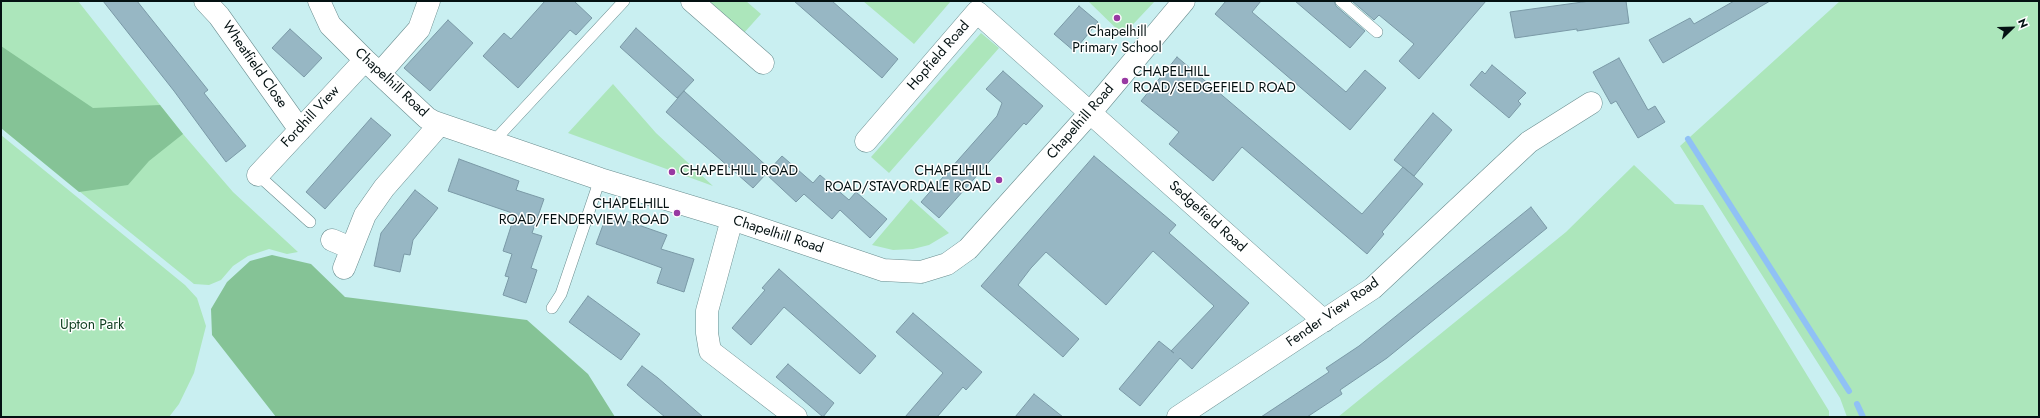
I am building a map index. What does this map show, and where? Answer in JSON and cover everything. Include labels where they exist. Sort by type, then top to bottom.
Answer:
[{"type":"street","name":"Wheatfield Close","points":[[206,1],[219,16],[300,130]]},
{"type":"street","name":"Chapelhill Road","points":[[319,1],[330,25],[427,118],[440,124],[600,179],[732,220],[884,270],[921,272],[946,264],[968,249],[1090,113],[1184,1]]},
{"type":"street","name":"Fordhill View","points":[[258,175],[300,130],[373,66],[419,29],[429,1]]},
{"type":"street","points":[[692,1],[763,64]]},
{"type":"street","name":"Hopfield Road","points":[[866,141],[977,12],[1090,113]]},
{"type":"street","name":"Fender View Road","points":[[1178,417],[1373,288],[1529,142],[1591,103]]},
{"type":"street","name":"Sedgefield Road","points":[[1090,113],[1324,320]]},
{"type":"street","points":[[342,252],[384,188],[440,124]]},
{"type":"street","points":[[732,220],[707,311],[706,333],[710,351],[796,417]]},
{"type":"lane","points":[[494,142],[624,1]]},
{"type":"lane","points":[[1341,1],[1376,32]]},
{"type":"lane","points":[[258,175],[310,222]]},
{"type":"lane","points":[[552,308],[561,294],[600,179]]},
{"type":"green space","points":[[1,1],[78,1],[183,134],[233,192],[298,252],[287,254],[269,249],[248,256],[233,266],[221,280],[209,285],[194,284],[1,128]]},
{"type":"green space","points":[[706,1],[746,1],[761,14],[743,34]]},
{"type":"green space","points":[[863,1],[951,1],[914,44]]},
{"type":"green space","name":"Chapelhill Primary School","points":[[1088,1],[1155,1],[1123,35]]},
{"type":"green space","points":[[1840,1],[2039,1],[2039,417],[1847,417],[1840,398],[1680,146]]},
{"type":"green space","points":[[981,33],[999,48],[889,173],[871,157]]},
{"type":"green space","points":[[1,46],[93,108],[160,105],[183,134],[149,161],[128,185],[79,192],[1,128]]},
{"type":"green space","points":[[613,84],[656,133],[713,186],[568,133]]},
{"type":"green space","name":"Upton Park","points":[[1,135],[185,285],[197,298],[206,326],[194,373],[179,404],[169,417],[1,417]]},
{"type":"green space","points":[[1634,165],[1675,204],[1703,205],[1829,411],[1829,417],[1338,417],[1566,232]]},
{"type":"green space","points":[[911,199],[949,233],[929,245],[913,249],[893,250],[872,245]]},
{"type":"green space","points":[[272,255],[311,264],[345,297],[527,320],[588,374],[615,417],[276,417],[212,335],[211,309],[227,282],[250,261]]},
{"type":"building","points":[[103,1],[137,1],[208,90],[204,93],[246,146],[226,162],[174,91]]},
{"type":"building","points":[[545,1],[574,1],[592,18],[576,35],[570,30],[518,88],[483,56],[504,33],[511,39]]},
{"type":"building","points":[[794,1],[832,1],[898,59],[882,78]]},
{"type":"building","points":[[1226,1],[1261,1],[1252,12],[1346,92],[1365,70],[1386,88],[1350,130],[1215,14]]},
{"type":"building","points":[[1295,1],[1334,1],[1336,6],[1365,31],[1350,48]]},
{"type":"building","points":[[1352,1],[1486,1],[1419,79],[1399,61],[1414,44],[1379,15],[1374,20]]},
{"type":"building","points":[[1590,1],[1626,1],[1629,23],[1515,38],[1510,12]]},
{"type":"building","points":[[1734,1],[1770,1],[1663,63],[1649,40],[1690,18],[1694,24]]},
{"type":"building","points":[[1079,6],[1098,22],[1074,51],[1054,34]]},
{"type":"building","points":[[448,20],[473,43],[430,91],[404,68]]},
{"type":"building","points":[[636,28],[694,80],[677,98],[620,47]]},
{"type":"building","points":[[290,29],[322,58],[304,77],[272,48]]},
{"type":"building","points":[[1177,57],[1362,214],[1403,167],[1423,184],[1382,232],[1384,234],[1367,254],[1242,147],[1213,181],[1169,144],[1179,132],[1141,101]]},
{"type":"building","points":[[1619,58],[1648,110],[1655,106],[1665,122],[1638,138],[1616,101],[1611,104],[1593,72]]},
{"type":"building","points":[[1492,65],[1526,93],[1518,101],[1521,104],[1509,118],[1470,85],[1482,71],[1485,74]]},
{"type":"building","points":[[1003,71],[1043,106],[1026,125],[1024,123],[939,218],[921,202],[997,116],[1002,103],[986,89]]},
{"type":"building","points":[[684,91],[770,169],[782,156],[813,183],[820,175],[849,200],[856,192],[887,219],[870,238],[840,210],[832,219],[804,194],[796,202],[766,174],[753,188],[666,112]]},
{"type":"building","points":[[1433,113],[1452,130],[1414,176],[1394,160]]},
{"type":"building","points":[[371,118],[391,135],[325,209],[306,192]]},
{"type":"building","points":[[1094,156],[1176,225],[1169,233],[1249,303],[1192,369],[1180,358],[1140,406],[1119,389],[1159,341],[1171,351],[1214,306],[1153,251],[1106,305],[1046,252],[1031,268],[1018,285],[1079,339],[1063,357],[981,286]]},
{"type":"building","points":[[459,159],[519,181],[516,190],[544,199],[532,233],[542,236],[531,268],[537,270],[526,303],[503,295],[509,277],[505,276],[512,254],[503,251],[515,214],[448,191]]},
{"type":"building","points":[[415,190],[438,208],[413,240],[410,255],[404,254],[400,272],[374,266],[381,233]]},
{"type":"building","points":[[1531,207],[1547,228],[1387,358],[1340,390],[1342,394],[1307,417],[1261,417],[1329,372],[1326,368],[1359,346]]},
{"type":"building","points":[[607,214],[667,235],[661,249],[694,259],[684,292],[657,283],[662,268],[596,244]]},
{"type":"building","points":[[779,269],[876,356],[860,374],[784,307],[751,345],[732,328],[765,290],[762,288]]},
{"type":"building","points":[[588,296],[640,334],[621,360],[569,322]]},
{"type":"building","points":[[913,313],[982,372],[966,390],[963,387],[937,417],[905,417],[943,373],[896,332]]},
{"type":"building","points":[[788,364],[834,403],[823,417],[776,377]]},
{"type":"building","points":[[642,366],[703,417],[665,417],[642,398],[627,385]]},
{"type":"building","points":[[1034,394],[1063,417],[1015,417]]},
{"type":"waterway","points":[[1688,139],[1849,391]]},
{"type":"waterway","points":[[1857,404],[1863,417]]},
{"type":"place","name":"Chapelhill Primary School","points":[[1117,18]]},
{"type":"place","name":"CHAPELHILL ROAD/SEDGEFIELD ROAD","points":[[1125,81]]},
{"type":"place","name":"CHAPELHILL ROAD","points":[[672,172]]},
{"type":"place","name":"CHAPELHILL ROAD/STAVORDALE ROAD","points":[[999,180]]},
{"type":"place","name":"CHAPELHILL ROAD/FENDERVIEW ROAD","points":[[677,213]]}]
